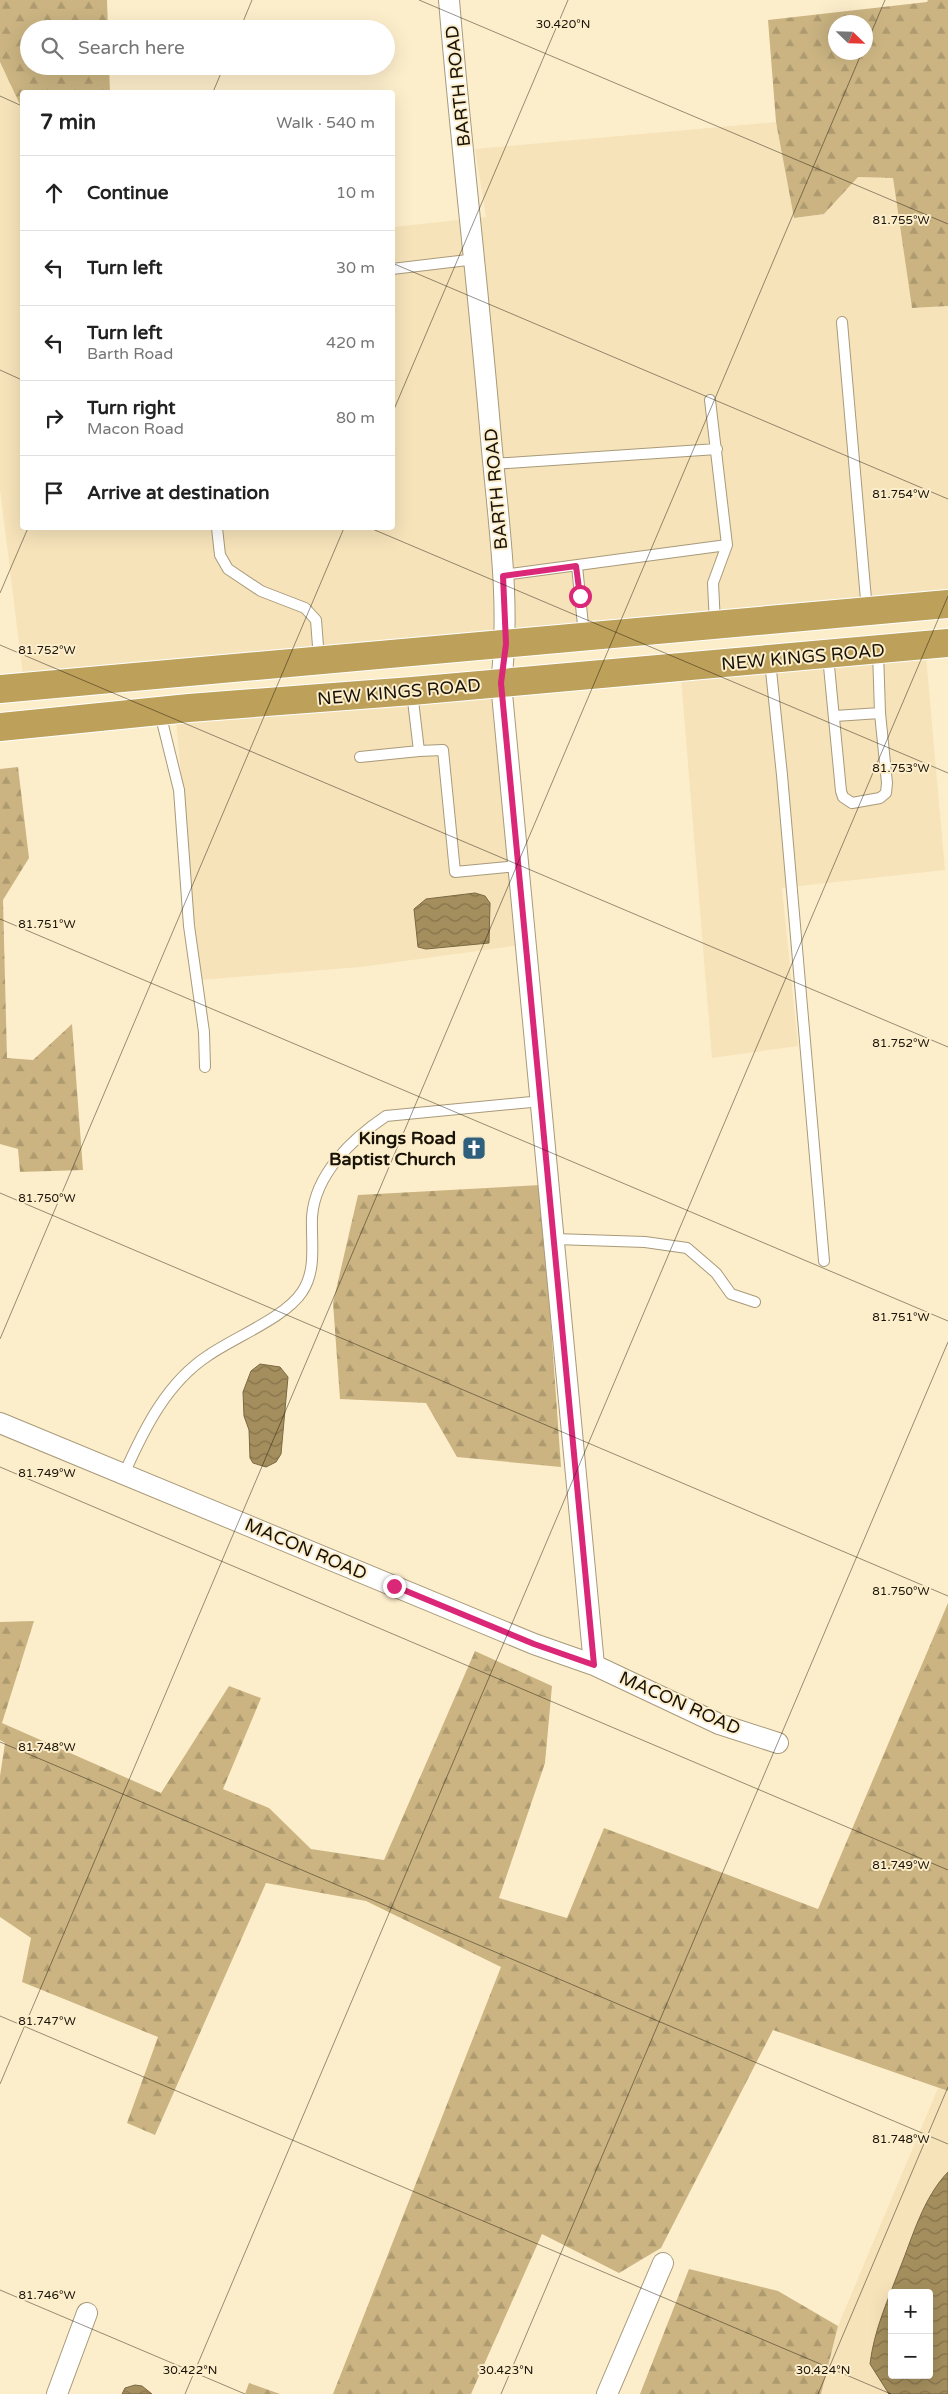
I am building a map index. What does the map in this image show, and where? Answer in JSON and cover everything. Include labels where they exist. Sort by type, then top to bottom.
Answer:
[{"type":"highway","points":[[0,688],[948,604]]},
{"type":"highway","name":"NEW KINGS ROAD","points":[[0,727],[878,651],[948,643]]},
{"type":"street","name":"BARTH ROAD","points":[[449,0],[476,259],[503,576],[506,644],[501,683],[594,1665]]},
{"type":"street","name":"MACON ROAD","points":[[0,1423],[534,1644],[594,1665],[719,1724],[778,1743]]},
{"type":"street","points":[[607,2394],[663,2263]]},
{"type":"street","points":[[57,2394],[87,2313]]},
{"type":"lane","points":[[395,269],[476,259]]},
{"type":"lane","points":[[842,322],[867,612]]},
{"type":"lane","points":[[710,400],[727,545],[713,583],[716,625]]},
{"type":"lane","points":[[494,464],[717,449]]},
{"type":"lane","points":[[217,530],[220,554],[228,569],[261,591],[305,608],[316,620],[319,660]]},
{"type":"lane","points":[[503,576],[727,545]]},
{"type":"lane","points":[[576,566],[584,637]]},
{"type":"lane","points":[[828,655],[841,791],[843,797],[852,803],[880,798],[886,793],[887,783],[880,713],[878,651]]},
{"type":"lane","points":[[770,660],[782,774],[824,1260]]},
{"type":"lane","points":[[412,691],[419,751]]},
{"type":"lane","points":[[160,712],[179,790],[190,926],[204,1032],[205,1067]]},
{"type":"lane","points":[[835,716],[880,713]]},
{"type":"lane","points":[[360,757],[444,750],[455,872],[518,866]]},
{"type":"lane","points":[[124,1474],[142,1432],[163,1400],[184,1376],[207,1356],[292,1305],[303,1290],[310,1274],[313,1248],[312,1216],[318,1193],[334,1164],[364,1132],[386,1116],[542,1101]]},
{"type":"lane","points":[[555,1239],[644,1242],[687,1248],[716,1273],[731,1294],[755,1302]]},
{"type":"shaded area","points":[[0,62],[20,105],[20,530],[395,530],[395,227],[486,217],[475,149],[776,122],[794,218],[824,214],[858,177],[893,178],[912,308],[948,306],[948,590],[23,676],[0,489]]},
{"type":"shaded area","points":[[926,656],[945,870],[782,888],[798,1046],[712,1058],[681,678]]},
{"type":"shaded area","points":[[495,696],[520,945],[361,967],[199,980],[176,720]]},
{"type":"shaded area","points":[[938,2088],[948,2091],[948,2394],[821,2394],[838,2326]]},
{"type":"green space","points":[[0,0],[107,0],[108,20],[20,20],[20,75],[109,75],[110,90],[20,90],[20,105],[0,62]]},
{"type":"green space","points":[[928,0],[948,0],[948,306],[912,308],[893,178],[858,177],[824,214],[794,218],[776,122],[768,20],[927,2]]},
{"type":"green space","points":[[18,767],[29,858],[3,900],[7,1058],[33,1060],[72,1024],[83,1170],[20,1172],[18,1149],[0,1144],[0,769]]},
{"type":"green space","points":[[541,1185],[561,1467],[457,1457],[426,1403],[340,1399],[333,1303],[358,1195]]},
{"type":"green space","points":[[948,1603],[948,2091],[773,2030],[661,2248],[619,2273],[542,2234],[471,2394],[333,2394],[501,1967],[366,1901],[266,1883],[155,2135],[127,2123],[158,2037],[22,1982],[31,1938],[0,1917],[0,1776],[5,1743],[0,1740],[0,1622],[34,1621],[2,1723],[161,1793],[229,1686],[261,1698],[223,1789],[269,1808],[311,1849],[384,1860],[475,1651],[552,1686],[545,1763],[499,1898],[567,1918],[604,1828],[818,1909]]},
{"type":"green space","points":[[689,2269],[778,2291],[838,2326],[821,2394],[640,2394]]},
{"type":"green space","points":[[249,2383],[280,2394],[245,2394]]},
{"type":"water","points":[[475,893],[485,896],[490,903],[489,943],[426,949],[418,947],[414,909],[426,899]]},
{"type":"water","points":[[260,1364],[280,1367],[288,1377],[281,1454],[276,1462],[266,1467],[253,1463],[250,1458],[249,1430],[244,1416],[243,1392],[251,1371]]},
{"type":"water","points":[[948,2172],[948,2394],[889,2394],[870,2364],[878,2327],[888,2298],[888,2379],[933,2379],[933,2289],[891,2289],[919,2218],[932,2193]]},
{"type":"water","points":[[135,2385],[142,2386],[152,2394],[122,2394],[125,2388]]},
{"type":"place","name":"Kings Road Baptist Church","points":[[474,1148]]},
{"type":"route","points":[[394,1586],[534,1644],[594,1665],[582,1521],[501,683],[506,644],[503,576],[576,566],[580,596]]}]
